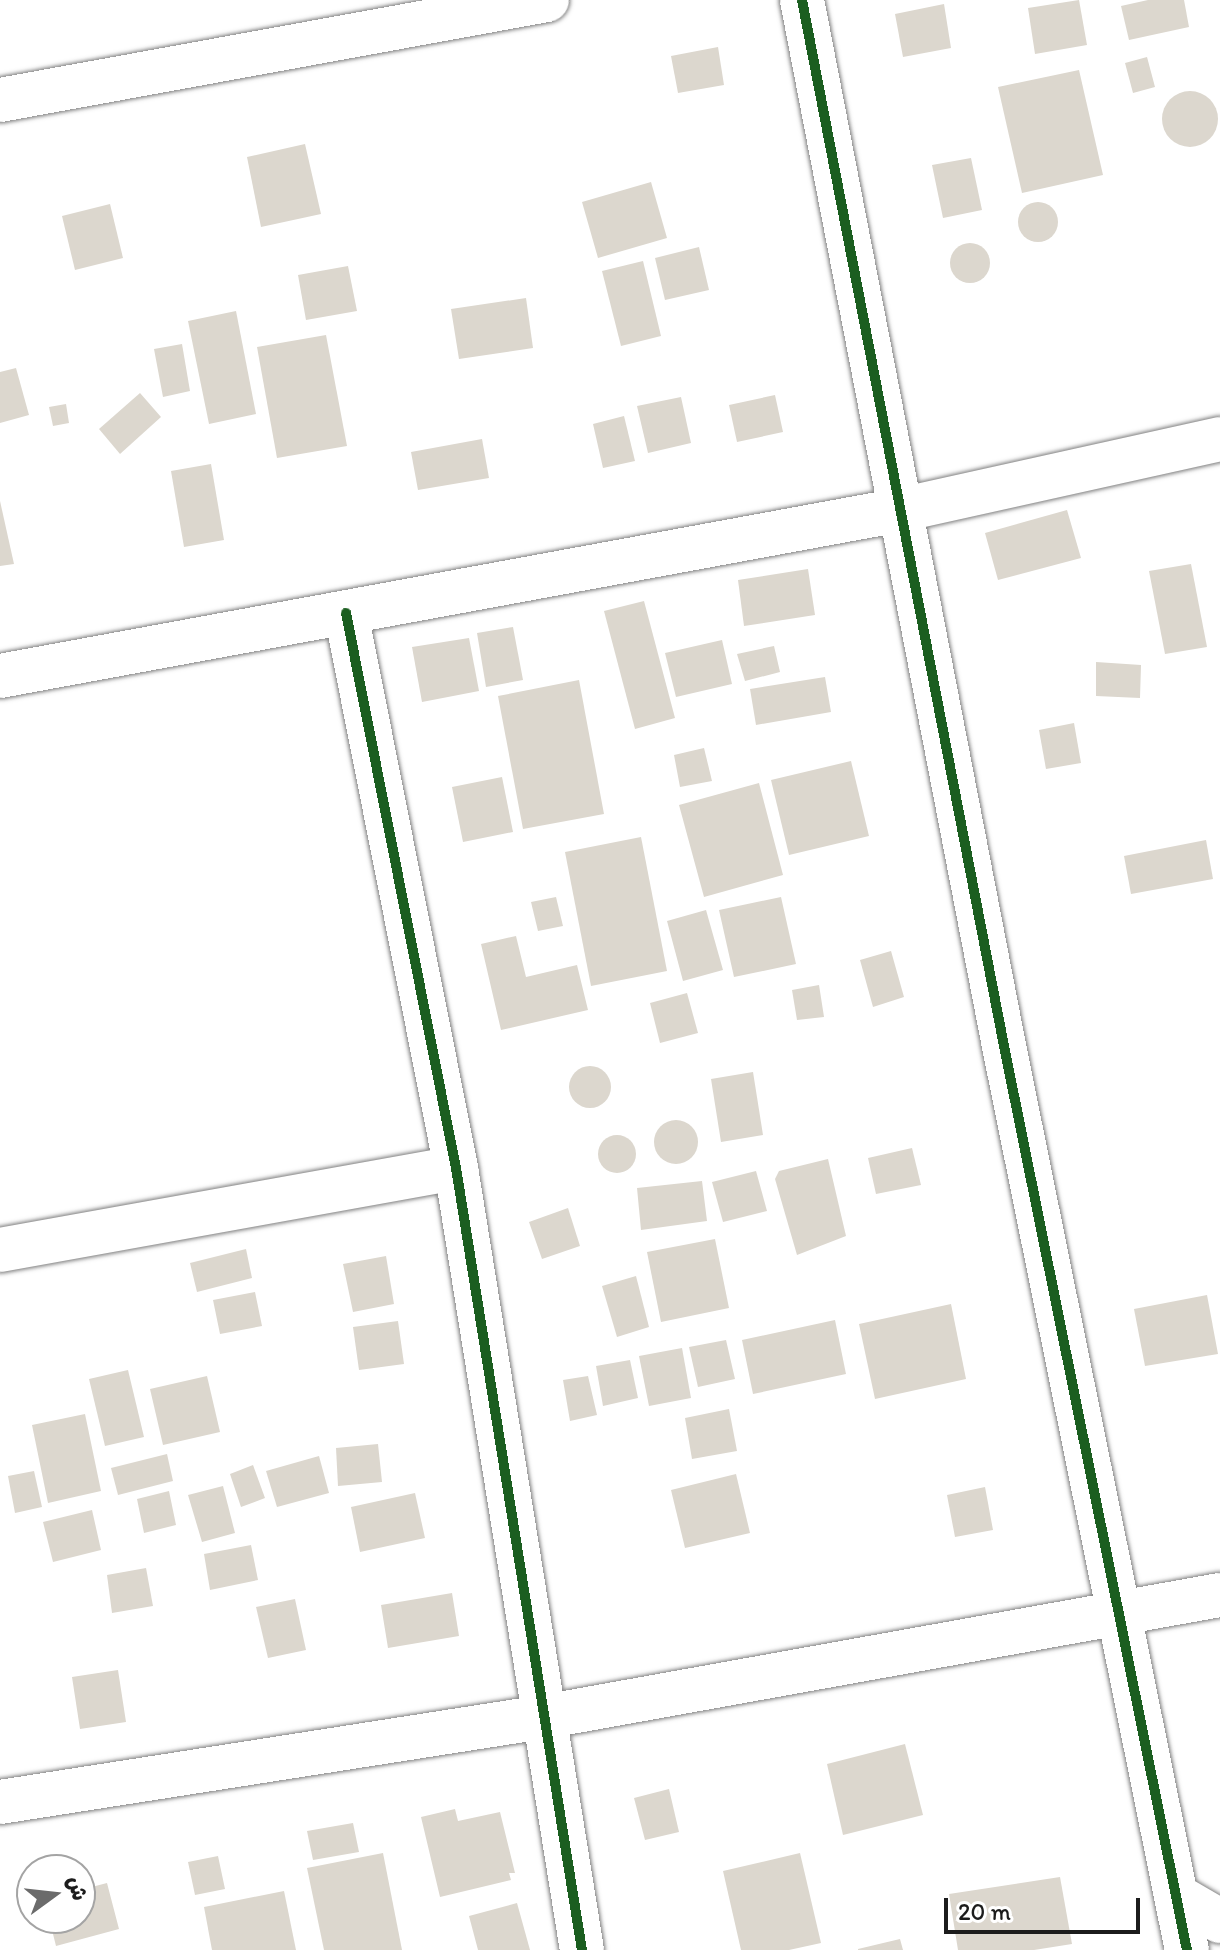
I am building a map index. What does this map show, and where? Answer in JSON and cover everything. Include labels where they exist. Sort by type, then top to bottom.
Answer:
[{"type":"street","points":[[0,100],[547,0]]},
{"type":"street","points":[[802,0],[1118,1615],[1187,1950]]},
{"type":"street","points":[[0,676],[900,510],[1220,439]]},
{"type":"street","points":[[346,613],[456,1168],[582,1950]]},
{"type":"street","points":[[0,1250],[456,1168]]},
{"type":"street","points":[[0,1802],[543,1717],[1220,1595]]},
{"type":"street","points":[[1177,1896],[1220,1921]]},
{"type":"building","points":[[1079,0],[1087,45],[1035,54],[1028,8]]},
{"type":"building","points":[[1148,0],[1184,0],[1189,27],[1129,40],[1121,6]]},
{"type":"building","points":[[944,4],[951,48],[903,57],[895,14]]},
{"type":"building","points":[[718,47],[724,85],[678,93],[671,56]]},
{"type":"building","points":[[1147,57],[1155,87],[1133,93],[1125,63]]},
{"type":"building","points":[[1079,70],[1103,175],[1022,193],[998,87]]},
{"type":"building","points":[[1190,91],[1210,99],[1218,119],[1210,139],[1190,147],[1170,139],[1162,119],[1170,99]]},
{"type":"building","points":[[305,144],[321,214],[261,227],[247,157]]},
{"type":"building","points":[[971,158],[982,210],[943,218],[932,165]]},
{"type":"building","points":[[651,182],[667,238],[598,258],[582,202]]},
{"type":"building","points":[[1038,202],[1052,208],[1058,222],[1052,236],[1038,242],[1024,236],[1018,222],[1024,208]]},
{"type":"building","points":[[110,204],[123,258],[75,270],[62,216]]},
{"type":"building","points":[[970,243],[984,249],[990,263],[984,277],[970,283],[956,277],[950,263],[956,249]]},
{"type":"building","points":[[699,247],[709,290],[665,300],[655,258]]},
{"type":"building","points":[[643,261],[661,336],[621,346],[602,271]]},
{"type":"building","points":[[348,266],[357,311],[306,320],[298,275]]},
{"type":"building","points":[[526,298],[533,348],[459,359],[451,309]]},
{"type":"building","points":[[236,311],[256,414],[209,424],[188,321]]},
{"type":"building","points":[[326,335],[347,446],[277,458],[257,347]]},
{"type":"building","points":[[182,344],[190,391],[163,397],[154,349]]},
{"type":"building","points":[[16,368],[29,415],[0,423],[0,372]]},
{"type":"building","points":[[140,393],[161,417],[120,454],[99,429]]},
{"type":"building","points":[[775,395],[783,432],[737,442],[729,405]]},
{"type":"building","points":[[681,397],[691,443],[648,453],[637,406]]},
{"type":"building","points":[[66,404],[69,423],[53,426],[49,407]]},
{"type":"building","points":[[624,416],[635,461],[603,468],[593,424]]},
{"type":"building","points":[[482,439],[489,478],[418,490],[411,452]]},
{"type":"building","points":[[211,464],[224,540],[184,547],[171,471]]},
{"type":"building","points":[[0,501],[14,564],[0,566]]},
{"type":"building","points":[[1067,510],[1081,558],[998,580],[985,533]]},
{"type":"building","points":[[1191,564],[1207,647],[1165,654],[1149,571]]},
{"type":"building","points":[[808,569],[815,615],[744,626],[738,580]]},
{"type":"building","points":[[644,601],[675,718],[635,729],[604,611]]},
{"type":"building","points":[[513,627],[523,680],[486,687],[477,633]]},
{"type":"building","points":[[469,638],[479,691],[422,702],[412,647]]},
{"type":"building","points":[[722,640],[732,684],[676,697],[665,653]]},
{"type":"building","points":[[774,646],[780,672],[745,681],[737,654]]},
{"type":"building","points":[[1096,662],[1141,665],[1140,698],[1096,696]]},
{"type":"building","points":[[825,677],[831,712],[756,725],[750,689]]},
{"type":"building","points":[[579,680],[604,814],[523,829],[498,696]]},
{"type":"building","points":[[1074,723],[1081,763],[1046,769],[1039,730]]},
{"type":"building","points":[[704,748],[712,781],[680,787],[674,755]]},
{"type":"building","points":[[851,761],[869,836],[789,855],[771,780]]},
{"type":"building","points":[[502,777],[513,832],[463,842],[452,787]]},
{"type":"building","points":[[759,783],[783,875],[704,897],[679,805]]},
{"type":"building","points":[[641,837],[667,971],[591,986],[565,852]]},
{"type":"building","points":[[1206,840],[1213,879],[1131,894],[1124,856]]},
{"type":"building","points":[[556,897],[563,926],[538,931],[531,902]]},
{"type":"building","points":[[781,897],[796,964],[734,977],[719,910]]},
{"type":"building","points":[[706,910],[723,970],[683,981],[667,921]]},
{"type":"building","points":[[516,936],[526,977],[577,965],[588,1010],[501,1030],[481,944]]},
{"type":"building","points":[[891,951],[904,997],[873,1007],[860,960]]},
{"type":"building","points":[[819,985],[824,1017],[797,1020],[792,990]]},
{"type":"building","points":[[687,993],[698,1033],[660,1043],[650,1003]]},
{"type":"building","points":[[590,1066],[605,1072],[611,1087],[605,1102],[590,1108],[575,1102],[569,1087],[575,1072]]},
{"type":"building","points":[[753,1072],[763,1135],[721,1142],[711,1079]]},
{"type":"building","points":[[676,1120],[692,1126],[698,1142],[692,1158],[676,1164],[660,1158],[654,1142],[660,1126]]},
{"type":"building","points":[[617,1135],[630,1141],[636,1154],[630,1167],[617,1173],[604,1167],[598,1154],[604,1141]]},
{"type":"building","points":[[912,1148],[921,1185],[876,1194],[868,1158]]},
{"type":"building","points":[[828,1159],[846,1236],[797,1255],[775,1179],[779,1171]]},
{"type":"building","points":[[756,1171],[767,1211],[723,1222],[712,1182]]},
{"type":"building","points":[[702,1181],[707,1221],[641,1230],[637,1188]]},
{"type":"building","points":[[568,1208],[580,1246],[542,1259],[529,1222]]},
{"type":"building","points":[[715,1239],[729,1308],[661,1322],[647,1252]]},
{"type":"building","points":[[246,1249],[252,1278],[197,1292],[190,1263]]},
{"type":"building","points":[[386,1256],[394,1304],[353,1312],[343,1264]]},
{"type":"building","points":[[636,1276],[649,1327],[617,1337],[602,1286]]},
{"type":"building","points":[[255,1292],[262,1326],[220,1334],[213,1300]]},
{"type":"building","points":[[1207,1295],[1218,1354],[1145,1366],[1134,1309]]},
{"type":"building","points":[[951,1304],[966,1379],[875,1399],[859,1324]]},
{"type":"building","points":[[835,1320],[846,1374],[753,1394],[742,1340]]},
{"type":"building","points":[[398,1321],[404,1364],[359,1370],[353,1327]]},
{"type":"building","points":[[726,1340],[735,1379],[698,1387],[689,1347]]},
{"type":"building","points":[[682,1348],[691,1398],[649,1406],[639,1356]]},
{"type":"building","points":[[630,1360],[638,1398],[603,1406],[596,1366]]},
{"type":"building","points":[[128,1370],[144,1437],[105,1446],[89,1379]]},
{"type":"building","points":[[207,1376],[220,1432],[163,1445],[150,1389]]},
{"type":"building","points":[[588,1376],[597,1415],[570,1421],[563,1380]]},
{"type":"building","points":[[729,1409],[737,1451],[692,1459],[685,1418]]},
{"type":"building","points":[[85,1414],[101,1491],[48,1503],[32,1425]]},
{"type":"building","points":[[378,1444],[382,1482],[338,1486],[336,1448]]},
{"type":"building","points":[[167,1454],[173,1481],[118,1495],[111,1468]]},
{"type":"building","points":[[319,1456],[329,1493],[277,1507],[266,1471]]},
{"type":"building","points":[[253,1465],[265,1498],[241,1507],[230,1474]]},
{"type":"building","points":[[34,1471],[42,1507],[15,1513],[8,1476]]},
{"type":"building","points":[[736,1474],[750,1533],[685,1548],[671,1490]]},
{"type":"building","points":[[223,1486],[235,1533],[202,1542],[188,1495]]},
{"type":"building","points":[[985,1487],[993,1530],[955,1537],[947,1495]]},
{"type":"building","points":[[169,1491],[176,1525],[144,1533],[137,1499]]},
{"type":"building","points":[[415,1493],[425,1538],[360,1552],[351,1507]]},
{"type":"building","points":[[92,1510],[101,1550],[53,1562],[43,1522]]},
{"type":"building","points":[[251,1545],[258,1580],[210,1590],[204,1554]]},
{"type":"building","points":[[146,1568],[153,1606],[112,1613],[107,1575]]},
{"type":"building","points":[[452,1593],[459,1636],[388,1648],[381,1605]]},
{"type":"building","points":[[295,1599],[306,1650],[268,1658],[256,1607]]},
{"type":"building","points":[[118,1670],[126,1722],[80,1729],[72,1677]]},
{"type":"building","points":[[905,1744],[923,1815],[843,1835],[827,1764]]},
{"type":"building","points":[[669,1789],[679,1832],[645,1840],[634,1798]]},
{"type":"building","points":[[455,1809],[458,1821],[500,1812],[515,1873],[509,1873],[511,1880],[440,1897],[421,1817]]},
{"type":"building","points":[[353,1823],[359,1852],[313,1860],[307,1831]]},
{"type":"building","points":[[383,1853],[402,1950],[324,1950],[307,1868]]},
{"type":"building","points":[[800,1853],[821,1943],[789,1950],[741,1950],[723,1871]]},
{"type":"building","points":[[218,1856],[225,1889],[195,1895],[188,1862]]},
{"type":"building","points":[[1060,1877],[1072,1944],[1034,1950],[958,1950],[949,1894]]},
{"type":"building","points":[[107,1883],[119,1929],[56,1946],[53,1934],[96,1934],[96,1886]]},
{"type":"building","points":[[284,1891],[296,1950],[212,1950],[204,1907]]},
{"type":"building","points":[[517,1903],[530,1950],[478,1950],[469,1916]]},
{"type":"building","points":[[900,1939],[903,1950],[858,1950],[858,1949]]},
{"type":"cycle path","points":[[802,0],[1005,1051],[1187,1950]]},
{"type":"cycle path","points":[[346,613],[456,1168],[582,1950]]}]
